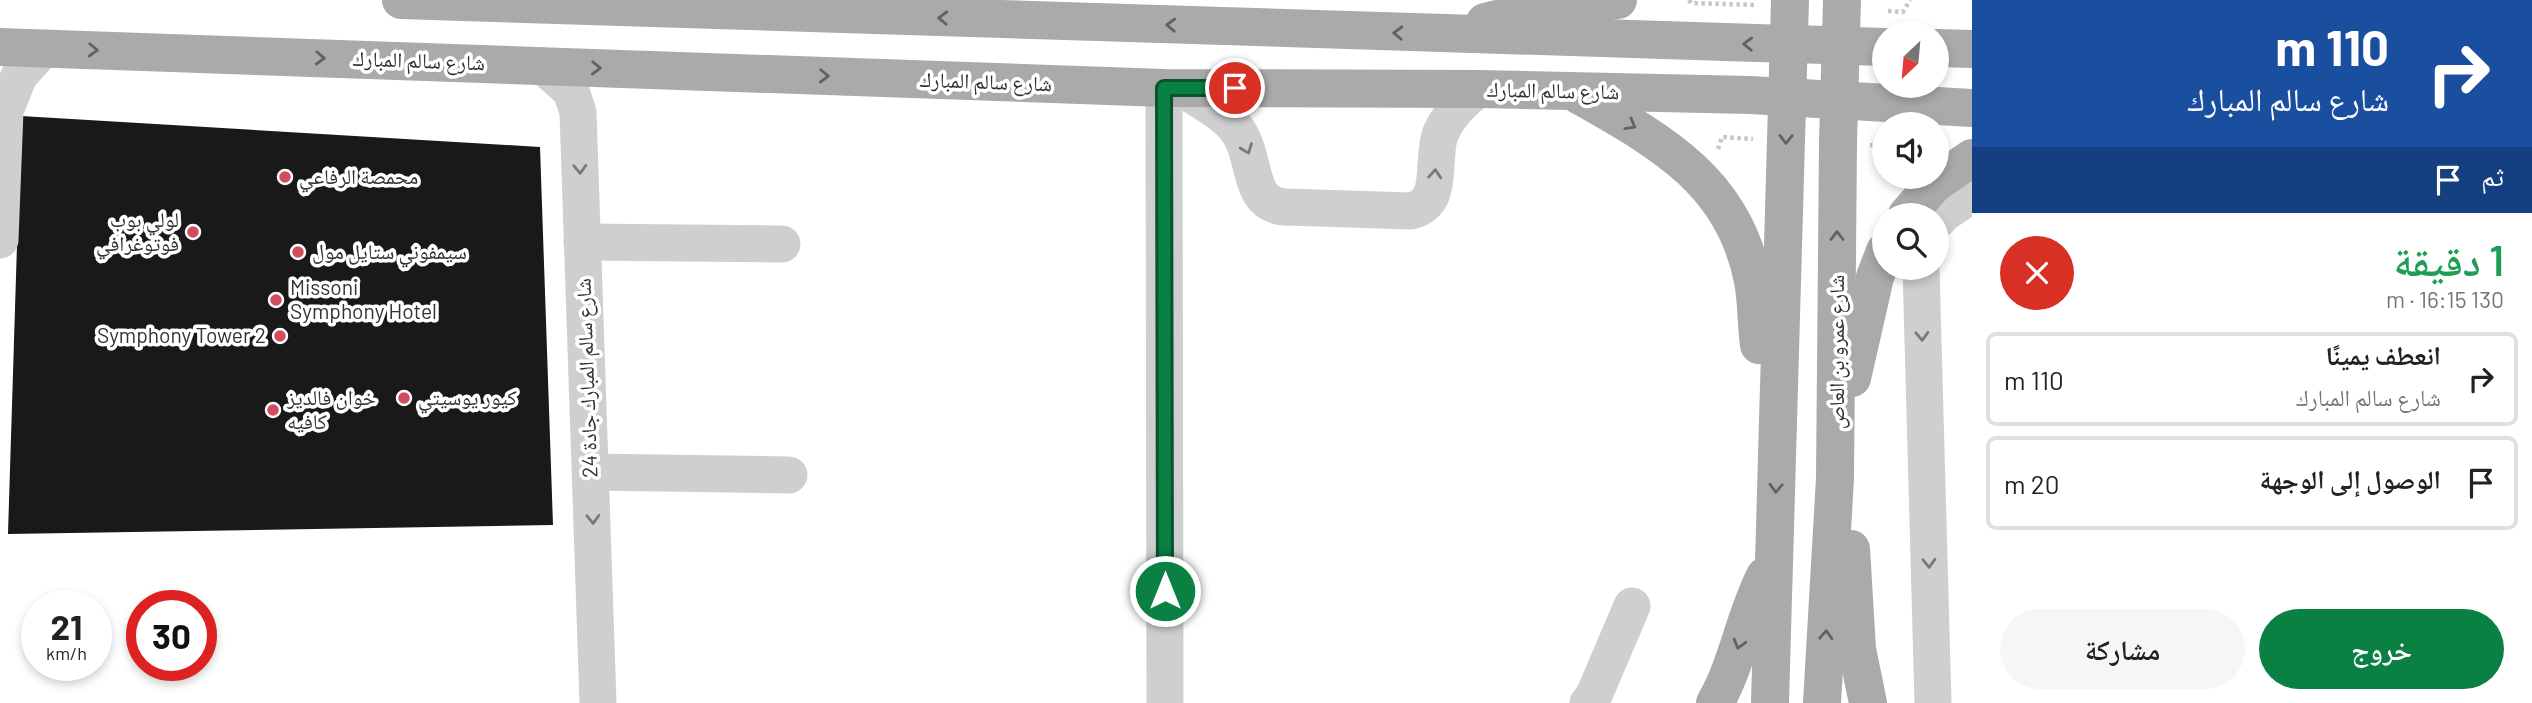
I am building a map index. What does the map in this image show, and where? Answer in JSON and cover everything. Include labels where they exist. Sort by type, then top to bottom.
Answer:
[{"type":"main road","points":[[401,0],[1872,47]]},
{"type":"main road","points":[[1448,34],[1518,14],[1618,0]]},
{"type":"main road","points":[[1770,703],[1790,0]]},
{"type":"main road","name":"شارع عمرو بن العاص","points":[[1822,703],[1835,478],[1842,0]]},
{"type":"main road","name":"شارع سالم المبارك","points":[[0,47],[1172,88],[1479,89],[1787,96],[1972,108]]},
{"type":"main road","points":[[1950,48],[1972,48]]},
{"type":"main road","points":[[1572,91],[1661,142],[1684,161],[1722,205],[1735,229],[1753,280],[1762,370],[1778,431]]},
{"type":"main road","points":[[1917,203],[1934,184],[1972,158]]},
{"type":"main road","points":[[1836,424],[1856,365],[1874,280]]},
{"type":"main road","points":[[1835,478],[1849,534],[1855,589],[1857,649],[1868,703]]},
{"type":"main road","points":[[1715,703],[1735,657],[1751,607],[1774,559]]},
{"type":"street","points":[[0,240],[5,111],[19,76],[44,48]]},
{"type":"street","name":"شارع سالم المبارك جادة 24","points":[[543,66],[570,91],[578,112],[598,703]]},
{"type":"street","points":[[1165,703],[1172,88],[1224,117],[1242,136],[1252,163],[1257,189],[1268,202],[1276,206],[1410,211],[1419,209],[1431,197],[1436,152],[1446,122],[1466,98],[1479,89]]},
{"type":"street","points":[[1949,210],[1972,195]]},
{"type":"street","points":[[582,242],[782,244]]},
{"type":"street","points":[[1921,280],[1933,703]]},
{"type":"street","points":[[591,472],[789,475]]},
{"type":"street","points":[[1588,703],[1594,695],[1632,606]]},
{"type":"building","name":"Symphony Tower 2","points":[[21,116],[540,147],[553,525],[8,534]]},
{"type":"place","name":"محمصة الرفاعي","points":[[285,177]]},
{"type":"place","name":"لولي بوب فوتوغرافي","points":[[193,232]]},
{"type":"place","name":"سيمفوني ستايل مول","points":[[298,252]]},
{"type":"place","name":"Missoni Symphony Hotel","points":[[276,300]]},
{"type":"place","name":"Symphony Tower 2","points":[[280,336]]},
{"type":"place","name":"كيور يوسيتي","points":[[404,398]]},
{"type":"place","name":"خوان فالديز كافيه","points":[[273,410]]},
{"type":"route","points":[[1165,591],[1164,88],[1235,88]]}]
